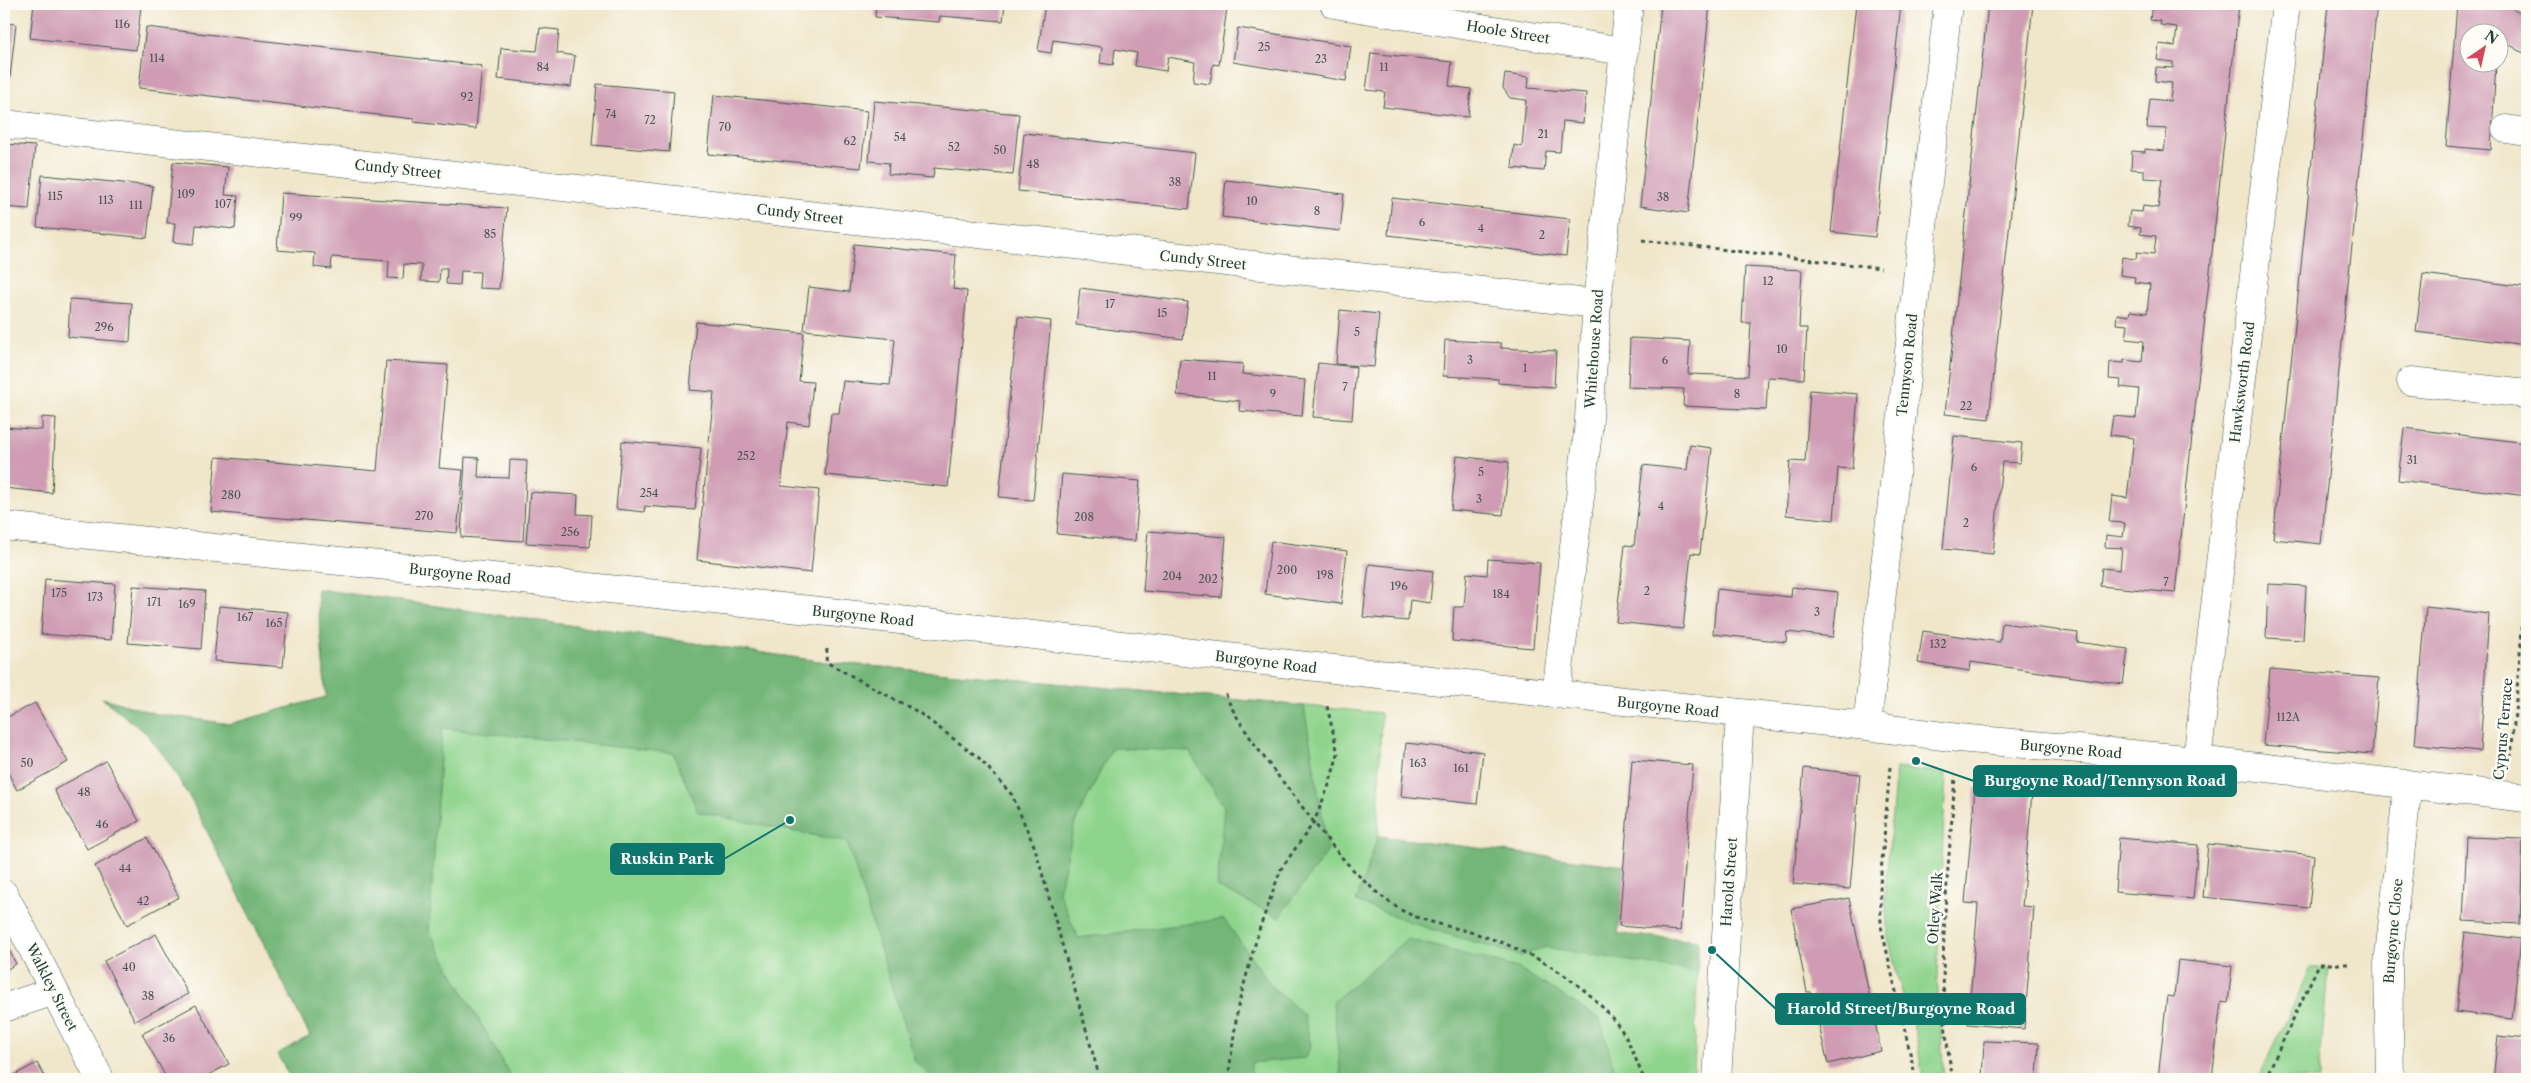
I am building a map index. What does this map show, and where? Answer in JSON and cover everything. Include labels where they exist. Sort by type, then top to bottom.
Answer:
[{"type":"street","name":"Hoole Street","points":[[1334,4],[1623,51]]},
{"type":"street","name":"Whitehouse Road","points":[[1556,694],[1588,432],[1597,304],[1629,4]]},
{"type":"street","name":"Tennyson Road","points":[[1867,726],[1948,4]]},
{"type":"street","name":"Hawksworth Road","points":[[2197,760],[2286,4]]},
{"type":"street","name":"Cundy Street","points":[[4,124],[1597,304]]},
{"type":"street","points":[[2411,381],[2527,394]]},
{"type":"street","name":"Burgoyne Road","points":[[4,526],[829,612],[1556,694],[1867,726],[1958,738],[2197,760],[2518,797]]},
{"type":"street","name":"Harold Street","points":[[1717,1079],[1740,714]]},
{"type":"street","name":"Burgoyne Close","points":[[2390,1079],[2388,964],[2408,784]]},
{"type":"street","name":"Walkley Street","points":[[4,894],[100,1079]]},
{"type":"street","points":[[4,1008],[54,991]]},
{"type":"path","points":[[1604,236],[1917,272]]},
{"type":"path","name":"Cyprus Terrace","points":[[2518,797],[2527,573]]},
{"type":"path","points":[[829,612],[826,662],[918,712],[979,758],[1012,795],[1035,848],[1100,1079]]},
{"type":"path","points":[[1218,656],[1226,698],[1269,765],[1366,884],[1399,909],[1522,951],[1560,971],[1598,1002],[1621,1029],[1644,1079]]},
{"type":"path","points":[[1228,1079],[1238,1006],[1259,930],[1281,870],[1314,822],[1329,785],[1338,754],[1319,668]]},
{"type":"path","points":[[1893,730],[1880,885],[1881,926],[1916,1079]]},
{"type":"path","name":"Otley Walk","points":[[1952,1079],[1943,951],[1958,738]]},
{"type":"path","points":[[2265,1079],[2319,964],[2388,964]]},
{"type":"green space","points":[[317,589],[826,662],[1381,713],[1378,836],[1624,866],[1618,934],[1698,941],[1694,1079],[291,1079],[277,1054],[310,1036],[193,803],[166,758],[146,733],[102,698],[157,714],[230,724],[326,697]]},
{"type":"green space","points":[[317,589],[826,662],[1304,706],[1328,851],[1279,917],[1217,887],[1224,807],[1189,751],[1112,748],[1075,823],[1059,892],[1078,938],[1224,919],[1273,988],[1304,1015],[1311,1046],[1305,1058],[1251,1063],[1251,1079],[934,1079],[915,1062],[847,842],[698,812],[673,753],[442,728],[429,931],[512,1079],[291,1079],[277,1054],[310,1036],[193,803],[166,758],[146,733],[102,698],[157,714],[230,724],[326,697]]},
{"type":"green space","points":[[1896,768],[1946,773],[1937,976],[1944,1079],[1923,1079],[1916,1035],[1898,979],[1888,937],[1885,894]]},
{"type":"green space","points":[[1378,836],[1624,866],[1618,934],[1698,941],[1697,972],[1545,947],[1522,956],[1427,928],[1356,902]]},
{"type":"green space","points":[[1407,939],[1518,968],[1600,1019],[1617,1079],[1341,1079],[1333,1002]]},
{"type":"green space","points":[[2311,968],[2328,968],[2319,1079],[2258,1079]]},
{"type":"building","points":[[34,4],[141,6],[136,50],[30,38]]},
{"type":"building","points":[[876,4],[1005,4],[1003,21],[940,16],[939,22],[875,17]]},
{"type":"building","points":[[1045,4],[1195,4],[1227,8],[1219,65],[1213,64],[1210,84],[1193,82],[1195,62],[1168,57],[1166,71],[1135,66],[1137,53],[1115,49],[1113,65],[1100,63],[1102,47],[1053,40],[1051,53],[1038,51]]},
{"type":"building","points":[[1661,4],[1710,4],[1688,213],[1640,206]]},
{"type":"building","points":[[1856,4],[1901,4],[1875,237],[1831,232]]},
{"type":"building","points":[[1988,4],[2033,4],[1989,419],[1945,414]]},
{"type":"building","points":[[2152,4],[2239,4],[2175,593],[2100,586],[2102,568],[2120,570],[2122,548],[2105,547],[2106,535],[2123,537],[2125,523],[2109,522],[2112,496],[2127,498],[2134,438],[2110,435],[2113,416],[2136,418],[2139,389],[2120,387],[2121,380],[2109,379],[2110,362],[2124,363],[2124,360],[2142,362],[2144,341],[2126,339],[2128,325],[2116,324],[2117,314],[2129,316],[2130,311],[2147,313],[2150,284],[2134,282],[2135,277],[2120,275],[2122,257],[2136,259],[2137,252],[2154,254],[2156,236],[2140,234],[2141,228],[2128,226],[2130,211],[2142,212],[2143,206],[2158,208],[2162,179],[2144,178],[2144,170],[2131,169],[2132,151],[2145,152],[2145,149],[2164,151],[2167,129],[2147,128],[2150,99],[2170,101],[2172,83],[2155,81],[2156,67],[2173,68],[2173,62],[2157,60],[2159,44],[2175,46],[2177,27],[2160,25],[2161,21],[2150,20]]},
{"type":"building","points":[[2328,4],[2377,4],[2321,544],[2273,539]]},
{"type":"building","points":[[2457,4],[2504,4],[2527,17],[2527,55],[2508,44],[2508,22],[2458,22],[2458,72],[2495,72],[2491,150],[2446,146]]},
{"type":"building","points":[[4,23],[16,24],[9,87],[4,86]]},
{"type":"building","points":[[146,27],[482,66],[476,129],[414,122],[414,119],[139,88]]},
{"type":"building","points":[[540,28],[559,30],[557,53],[575,56],[571,87],[498,79],[501,48],[537,51]]},
{"type":"building","points":[[1238,28],[1351,46],[1346,81],[1233,62]]},
{"type":"building","points":[[1371,53],[1452,62],[1449,86],[1471,89],[1468,117],[1383,107],[1385,92],[1366,90]]},
{"type":"building","points":[[1505,74],[1529,77],[1528,88],[1586,93],[1583,123],[1563,121],[1560,152],[1546,151],[1544,171],[1512,168],[1514,145],[1522,147],[1526,100],[1510,98],[1503,88]]},
{"type":"building","points":[[597,84],[674,91],[669,152],[592,145]]},
{"type":"building","points":[[714,95],[867,111],[861,168],[708,154]]},
{"type":"building","points":[[874,101],[1019,114],[1013,175],[934,168],[933,178],[888,174],[889,163],[869,161]]},
{"type":"building","points":[[1024,133],[1195,153],[1189,209],[1018,191]]},
{"type":"building","points":[[4,144],[35,146],[29,209],[4,207]]},
{"type":"building","points":[[173,162],[228,167],[225,195],[238,196],[235,229],[196,225],[194,244],[173,242],[175,223],[167,223]]},
{"type":"building","points":[[42,175],[153,186],[147,238],[37,227]]},
{"type":"building","points":[[1226,180],[1344,194],[1340,231],[1222,217]]},
{"type":"building","points":[[281,193],[507,208],[499,289],[479,288],[480,272],[461,271],[460,285],[446,284],[447,268],[440,268],[439,282],[421,281],[422,265],[404,264],[403,279],[388,278],[389,261],[332,257],[331,269],[314,267],[315,253],[277,250]]},
{"type":"building","points":[[1392,198],[1570,219],[1566,256],[1388,235]]},
{"type":"building","points":[[854,244],[956,255],[953,289],[967,291],[948,487],[825,475],[831,413],[839,413],[843,381],[890,385],[895,339],[804,330],[809,287],[849,292]]},
{"type":"building","points":[[1745,267],[1802,270],[1799,328],[1807,328],[1804,379],[1768,377],[1766,410],[1683,406],[1684,389],[1628,387],[1630,338],[1690,341],[1688,374],[1748,376],[1751,323],[1742,323]]},
{"type":"building","points":[[2423,274],[2527,287],[2527,345],[2416,332]]},
{"type":"building","points":[[1080,288],[1188,302],[1183,339],[1076,325]]},
{"type":"building","points":[[70,299],[132,303],[130,342],[68,337]]},
{"type":"building","points":[[1340,310],[1379,314],[1374,367],[1336,364]]},
{"type":"building","points":[[1018,317],[1051,321],[1033,500],[999,497]]},
{"type":"building","points":[[696,322],[804,333],[799,381],[813,382],[809,425],[788,422],[781,486],[819,490],[811,573],[697,560],[714,392],[690,390]]},
{"type":"building","points":[[1445,340],[1501,343],[1501,348],[1556,351],[1554,387],[1498,383],[1498,379],[1443,376]]},
{"type":"building","points":[[1180,359],[1243,364],[1242,374],[1305,380],[1302,416],[1239,411],[1240,401],[1177,395]]},
{"type":"building","points":[[386,361],[448,365],[439,468],[463,470],[457,533],[211,512],[216,457],[377,471]]},
{"type":"building","points":[[1318,363],[1356,367],[1352,420],[1313,417]]},
{"type":"building","points":[[1810,390],[1858,394],[1852,469],[1838,468],[1834,520],[1786,515],[1790,461],[1805,462]]},
{"type":"building","points":[[42,417],[56,418],[52,493],[4,488],[4,427],[42,430]]},
{"type":"building","points":[[2404,428],[2527,443],[2527,496],[2398,480]]},
{"type":"building","points":[[1954,436],[2022,443],[2020,463],[2002,462],[1993,554],[1943,549]]},
{"type":"building","points":[[622,441],[701,448],[695,510],[645,506],[644,512],[616,509]]},
{"type":"building","points":[[1690,445],[1712,448],[1700,554],[1691,553],[1683,629],[1616,622],[1625,545],[1634,546],[1643,465],[1687,470]]},
{"type":"building","points":[[1457,456],[1509,462],[1503,515],[1451,510]]},
{"type":"building","points":[[465,457],[479,458],[478,477],[509,478],[510,460],[527,461],[523,541],[461,537]]},
{"type":"building","points":[[1062,474],[1140,481],[1135,541],[1057,534]]},
{"type":"building","points":[[530,492],[578,495],[577,514],[592,515],[590,547],[526,543]]},
{"type":"building","points":[[1148,531],[1226,537],[1221,597],[1143,591]]},
{"type":"building","points":[[1271,541],[1347,551],[1341,604],[1265,594]]},
{"type":"building","points":[[1488,559],[1540,563],[1533,648],[1452,641],[1454,607],[1464,607],[1467,573],[1487,575]]},
{"type":"building","points":[[1369,564],[1433,571],[1430,603],[1410,600],[1408,621],[1363,617]]},
{"type":"building","points":[[45,579],[115,584],[111,640],[41,634]]},
{"type":"building","points":[[2268,584],[2306,586],[2303,640],[2266,638]]},
{"type":"building","points":[[133,586],[205,591],[201,649],[128,643]]},
{"type":"building","points":[[1792,587],[1838,592],[1833,637],[1787,632],[1786,642],[1713,634],[1717,589],[1791,597]]},
{"type":"building","points":[[219,606],[288,612],[283,667],[214,661]]},
{"type":"building","points":[[2426,607],[2489,614],[2480,751],[2415,745]]},
{"type":"building","points":[[2002,623],[2078,633],[2077,642],[2128,649],[2123,684],[1971,662],[1970,671],[1918,663],[1923,631],[2000,642]]},
{"type":"building","points":[[2270,669],[2379,678],[2372,754],[2263,745]]},
{"type":"building","points":[[35,703],[68,762],[17,790],[4,765],[4,719]]},
{"type":"building","points":[[1406,743],[1483,752],[1477,804],[1401,796]]},
{"type":"building","points":[[1632,760],[1693,765],[1680,931],[1619,926]]},
{"type":"building","points":[[106,761],[139,821],[87,849],[54,790]]},
{"type":"building","points":[[1804,768],[1860,774],[1850,889],[1793,884]]},
{"type":"building","points":[[1975,788],[2032,793],[2022,906],[2034,907],[2024,1029],[1968,1024],[1978,904],[1965,903]]},
{"type":"building","points":[[2467,837],[2523,839],[2520,924],[2463,921]]},
{"type":"building","points":[[147,838],[179,897],[127,925],[95,866]]},
{"type":"building","points":[[2119,838],[2198,845],[2193,899],[2115,892]]},
{"type":"building","points":[[2208,844],[2314,855],[2309,908],[2203,897]]},
{"type":"building","points":[[1849,898],[1881,1051],[1828,1064],[1811,992],[1807,992],[1791,909]]},
{"type":"building","points":[[2465,932],[2521,939],[2512,1019],[2456,1012]]},
{"type":"building","points":[[156,934],[188,994],[135,1021],[104,961]]},
{"type":"building","points":[[4,940],[16,964],[4,971]]},
{"type":"building","points":[[2178,960],[2232,966],[2228,1003],[2221,1002],[2212,1079],[2158,1079],[2167,996],[2174,997]]},
{"type":"building","points":[[196,1005],[229,1064],[201,1079],[167,1079],[142,1034]]},
{"type":"building","points":[[2498,1036],[2527,1039],[2527,1079],[2493,1079]]},
{"type":"building","points":[[1984,1041],[2039,1043],[2037,1079],[1982,1079]]},
{"type":"building","points":[[37,1063],[46,1079],[7,1079]]},
{"type":"place","name":"Burgoyne Road/Tennyson Road","points":[[1916,761]]},
{"type":"place","name":"Ruskin Park","points":[[790,820]]},
{"type":"place","name":"Harold Street/Burgoyne Road","points":[[1712,950]]}]
